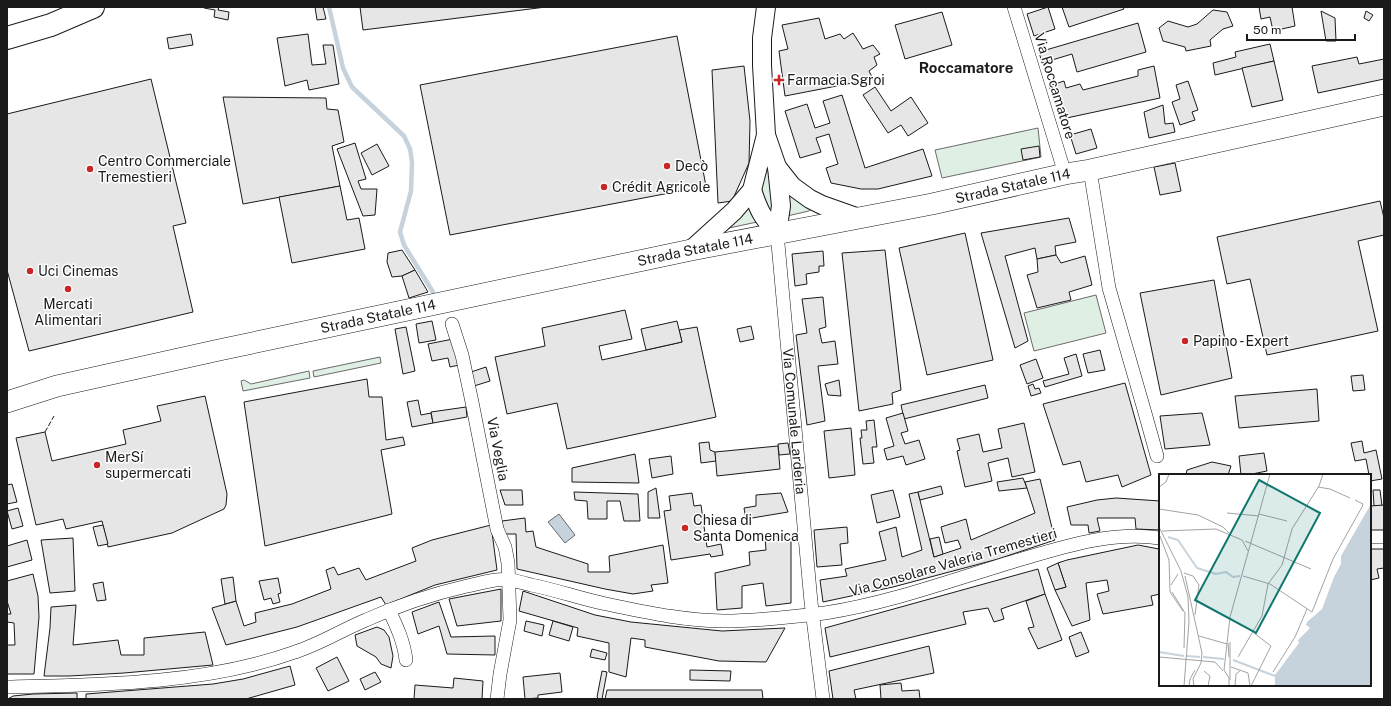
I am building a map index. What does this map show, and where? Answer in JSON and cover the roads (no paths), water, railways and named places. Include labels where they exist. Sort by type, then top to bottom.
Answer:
[{"type":"highway","points":[[7,38],[51,25],[93,7]]},
{"type":"main road","name":"Strada Statale 114","points":[[7,402],[57,386],[154,364],[691,250],[856,217],[962,198],[1064,174],[1090,170],[1384,105]]},
{"type":"street","name":"Via Comunale Larderia","points":[[766,7],[762,38],[766,135],[777,167],[781,206],[777,233],[812,614],[823,699]]},
{"type":"street","name":"Via Roccamatore","points":[[1014,7],[1064,174]]},
{"type":"street","name":"Via Comunale Larderia","points":[[691,250],[734,211],[752,190],[766,135]]},
{"type":"street","name":"Via Comunale Larderia","points":[[777,167],[792,186],[810,199],[822,205],[856,217]]},
{"type":"street","points":[[1090,170],[1109,288],[1157,456]]},
{"type":"street","points":[[752,190],[758,208],[764,219],[777,233]]},
{"type":"street","name":"Via Veglia","points":[[452,324],[462,355],[497,529],[505,547],[508,580],[509,628],[500,668],[497,699]]},
{"type":"street","name":"Via Consolare Valeria Tremestieri","points":[[7,687],[140,681],[210,674],[255,664],[296,652],[389,610],[436,594],[495,580],[508,580],[555,590],[606,604],[681,618],[723,621],[812,614],[842,610],[920,591],[1076,543],[1097,538],[1117,536],[1159,538]]},
{"type":"street","points":[[1371,537],[1384,537]]},
{"type":"street","points":[[389,610],[401,635],[405,647],[406,660]]},
{"type":"waterway","points":[[329,7],[343,68],[352,87],[404,136],[410,149],[412,162],[411,191],[400,232],[404,245],[433,292]]},
{"type":"place","name":"Farmacia Sgroi","points":[[779,80]]},
{"type":"place","name":"Decò","points":[[667,166]]},
{"type":"place","name":"Centro Commerciale Tremestieri","points":[[90,169]]},
{"type":"place","name":"Crédit Agricole","points":[[604,187]]},
{"type":"place","name":"Uci Cinemas","points":[[30,271]]},
{"type":"place","name":"Mercati Alimentari","points":[[68,289]]},
{"type":"place","name":"Papino - Expert","points":[[1185,341]]},
{"type":"place","name":"MerSí supermercati","points":[[97,465]]},
{"type":"place","name":"Chiesa di Santa Domenica","points":[[685,528]]},
{"type":"district","name":"Roccamatore","points":[[966,67]]}]
